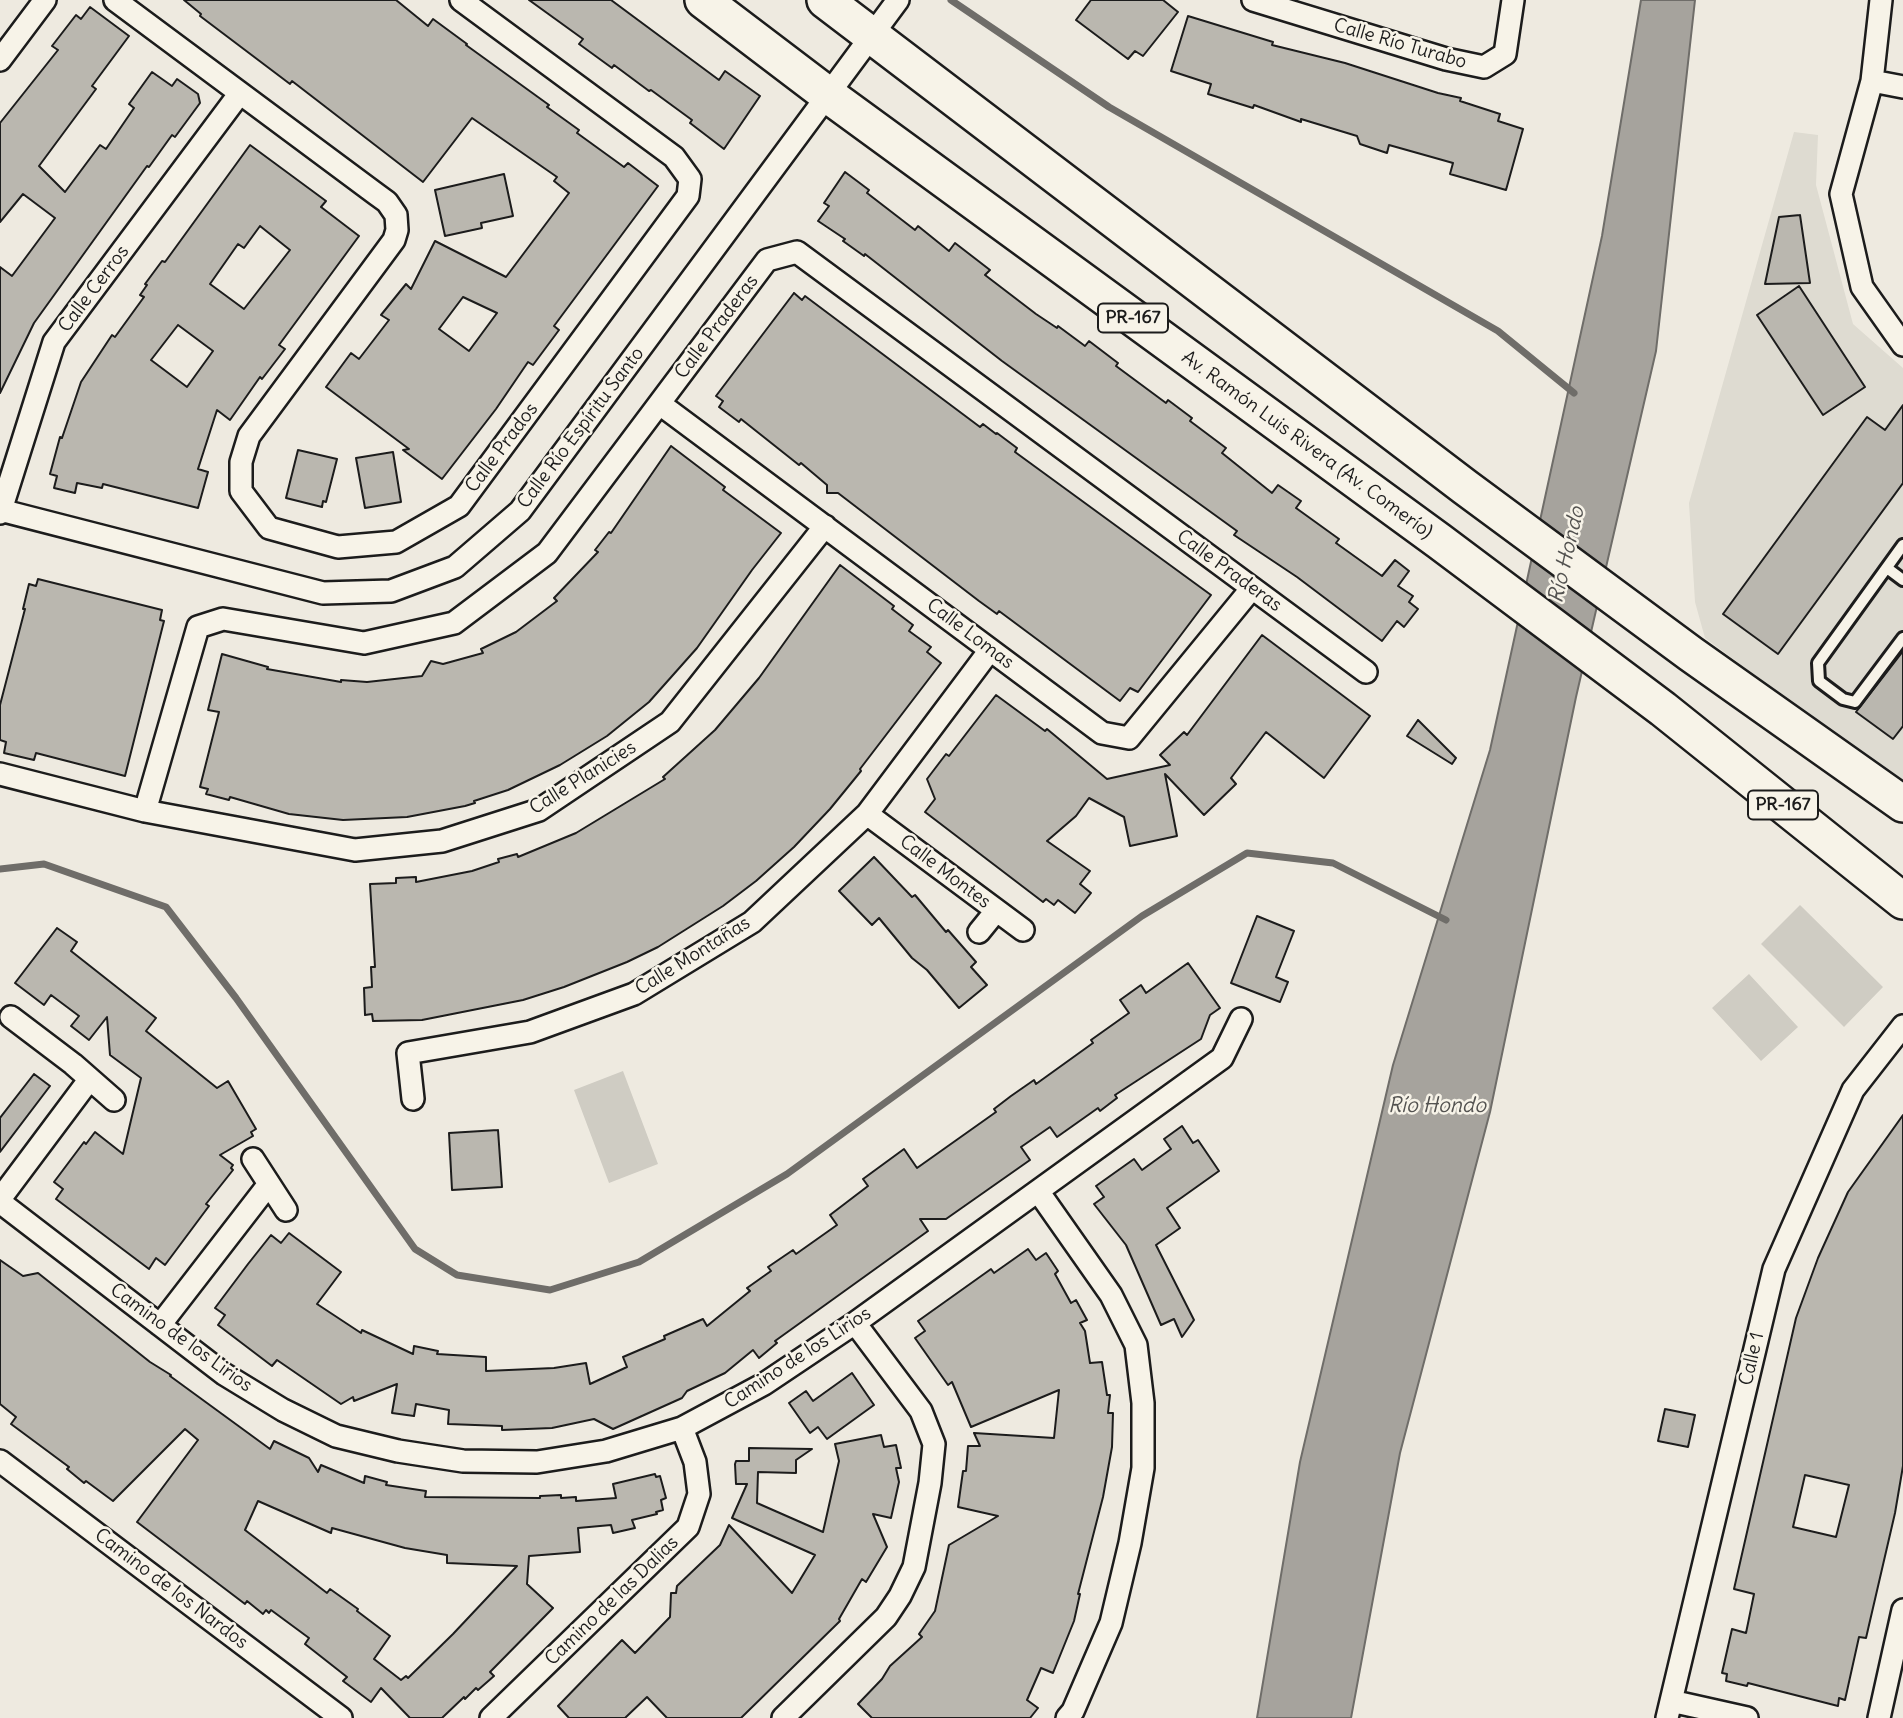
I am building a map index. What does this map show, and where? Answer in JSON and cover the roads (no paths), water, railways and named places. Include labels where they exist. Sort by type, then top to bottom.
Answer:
[{"type":"main road","name":"Av. Ramón Luis Rivera (Av. Comerío)","points":[[703,0],[828,95],[1439,541],[1664,709],[1903,901]]},
{"type":"main road","points":[[825,0],[1465,487],[1691,654],[1902,802]]},
{"type":"street","points":[[0,60],[45,0]]},
{"type":"street","name":"Calle Prados","points":[[115,0],[387,202],[396,215],[397,230],[394,240],[249,436],[241,462],[241,491],[269,528],[338,547],[396,542],[459,506],[688,196],[690,179],[674,157],[461,0]]},
{"type":"street","name":"Calle Río Espíritu Santo","points":[[0,511],[323,593],[391,591],[456,567],[520,511],[898,0]]},
{"type":"street","name":"Calle Río Turabo","points":[[1254,0],[1446,59],[1484,67],[1505,54],[1513,0]]},
{"type":"street","points":[[1881,0],[1872,81],[1841,194],[1862,287],[1903,345]]},
{"type":"street","points":[[1872,81],[1903,87]]},
{"type":"street","name":"Calle Cerros","points":[[0,511],[54,342],[240,93]]},
{"type":"street","name":"Calle Praderas","points":[[145,811],[198,626],[223,619],[364,643],[454,623],[547,553],[767,260],[797,253],[1366,672]]},
{"type":"street","name":"Calle Lomas","points":[[660,404],[1102,733],[1129,738],[1252,588]]},
{"type":"street","name":"Calle Planicies","points":[[0,774],[145,811],[355,850],[442,841],[539,810],[670,722],[825,526]]},
{"type":"street","name":"Calle Montañas","points":[[413,1099],[408,1053],[530,1032],[634,994],[752,922],[867,814],[990,650]]},
{"type":"street","name":"Calle Montes","points":[[867,814],[1023,930]]},
{"type":"street","points":[[979,932],[996,911]]},
{"type":"street","points":[[11,1017],[73,1064],[114,1100]]},
{"type":"street","name":"Camino de los Lirios","points":[[0,1200],[224,1374],[284,1410],[336,1436],[398,1451],[463,1461],[537,1462],[606,1451],[682,1428],[764,1384],[855,1323],[1222,1058],[1241,1019]]},
{"type":"street","name":"Calle 1","points":[[1669,1709],[1774,1269],[1853,1090],[1903,1026]]},
{"type":"street","points":[[0,1200],[89,1080]]},
{"type":"street","points":[[253,1159],[285,1210]]},
{"type":"street","points":[[160,1325],[269,1184]]},
{"type":"street","points":[[1038,1191],[1111,1295],[1136,1345],[1143,1403],[1143,1468],[1127,1556],[1111,1623],[1073,1711],[1067,1718]]},
{"type":"street","points":[[783,1718],[886,1617],[900,1596],[914,1567],[930,1483],[934,1444],[921,1411],[855,1323]]},
{"type":"street","name":"Camino de las Dalias","points":[[491,1718],[688,1527],[699,1494],[695,1462],[682,1428]]},
{"type":"street","name":"Camino de los Nardos","points":[[0,1461],[341,1718]]},
{"type":"street","points":[[1878,1718],[1903,1610]]},
{"type":"street","points":[[1669,1709],[1747,1718]]},
{"type":"lane","points":[[1903,545],[1818,663],[1819,681],[1843,699],[1856,702],[1903,638]]},
{"type":"lane","points":[[1886,568],[1903,580]]},
{"type":"water","name":"Río Hondo","points":[[1641,0],[1695,0],[1656,351],[1576,697],[1490,1112],[1400,1453],[1351,1718],[1257,1718],[1300,1462],[1393,1065],[1490,750],[1602,236]]},
{"type":"waterway","points":[[951,0],[1109,107],[1498,331],[1574,393]]},
{"type":"waterway","points":[[0,869],[44,864],[166,907],[236,998],[415,1249],[457,1275],[550,1290],[639,1262],[787,1174],[1142,916],[1247,853],[1333,863],[1446,920]]}]
